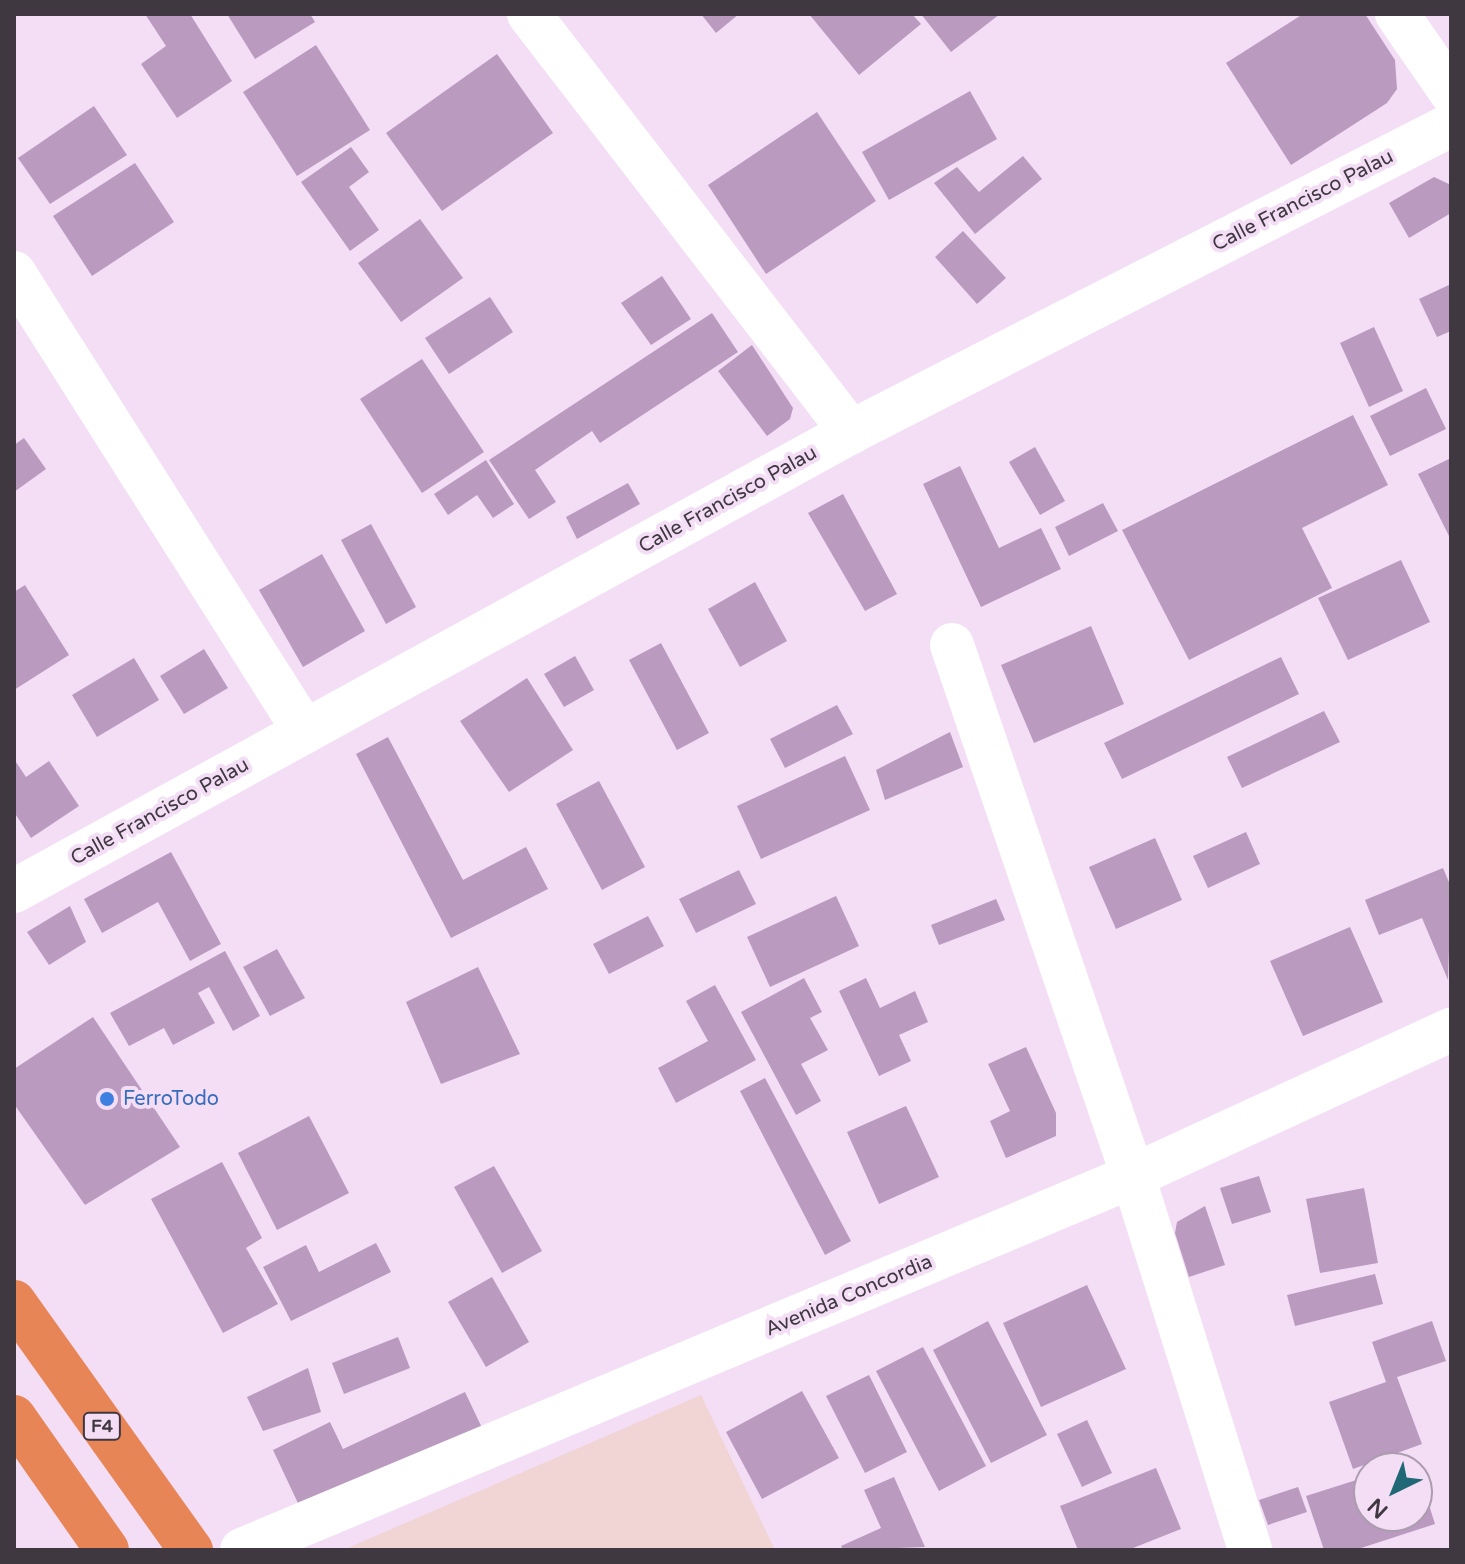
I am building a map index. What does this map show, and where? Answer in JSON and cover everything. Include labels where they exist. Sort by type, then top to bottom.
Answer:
[{"type":"highway","name":"F4","points":[[14,1302],[191,1550]]},
{"type":"highway","points":[[14,1417],[107,1550]]},
{"type":"street","points":[[529,14],[851,432]]},
{"type":"street","points":[[1397,14],[1451,92]]},
{"type":"street","name":"Calle Francisco Palau","points":[[14,891],[851,432],[1451,125]]},
{"type":"street","points":[[14,273],[305,732]]},
{"type":"street","points":[[952,645],[1133,1176],[1250,1550]]},
{"type":"street","name":"Avenida Concordia","points":[[242,1550],[1133,1176],[1451,1030]]},
{"type":"shaded area","points":[[701,1395],[775,1550],[343,1550]]},
{"type":"building","points":[[145,14],[190,14],[232,81],[177,118],[141,64],[166,46]]},
{"type":"building","points":[[227,14],[310,14],[315,22],[255,59]]},
{"type":"building","points":[[701,14],[739,14],[716,33]]},
{"type":"building","points":[[809,14],[912,14],[921,24],[859,75]]},
{"type":"building","points":[[921,14],[1000,14],[951,52]]},
{"type":"building","points":[[1303,14],[1365,14],[1395,60],[1397,89],[1387,103],[1291,165],[1226,63]]},
{"type":"building","points":[[316,45],[370,130],[297,176],[243,92]]},
{"type":"building","points":[[497,54],[553,133],[442,211],[386,133]]},
{"type":"building","points":[[970,91],[997,139],[889,200],[862,152]]},
{"type":"building","points":[[94,106],[127,155],[50,204],[18,158]]},
{"type":"building","points":[[817,112],[876,201],[766,274],[708,185]]},
{"type":"building","points":[[351,147],[369,172],[349,187],[379,230],[350,251],[301,182]]},
{"type":"building","points":[[1023,156],[1042,179],[975,234],[934,183],[957,167],[979,192]]},
{"type":"building","points":[[135,163],[174,222],[92,276],[53,216]]},
{"type":"building","points":[[1434,177],[1451,185],[1451,213],[1409,238],[1389,203]]},
{"type":"building","points":[[420,219],[463,278],[401,322],[358,263]]},
{"type":"building","points":[[963,231],[1006,278],[977,304],[935,257]]},
{"type":"building","points":[[662,276],[691,319],[651,345],[621,303]]},
{"type":"building","points":[[1451,284],[1451,331],[1437,337],[1419,299]]},
{"type":"building","points":[[490,297],[513,332],[449,374],[425,338]]},
{"type":"building","points":[[712,313],[738,352],[600,443],[592,431],[535,470],[556,502],[529,519],[489,460]]},
{"type":"building","points":[[1374,327],[1403,391],[1369,407],[1340,343]]},
{"type":"building","points":[[752,345],[793,408],[790,419],[767,436],[718,371]]},
{"type":"building","points":[[422,359],[484,452],[422,493],[360,399]]},
{"type":"building","points":[[1426,388],[1446,429],[1390,456],[1370,416]]},
{"type":"building","points":[[1353,415],[1388,485],[1302,528],[1332,588],[1189,660],[1122,530]]},
{"type":"building","points":[[24,438],[46,469],[14,492],[14,445]]},
{"type":"building","points":[[1035,447],[1065,501],[1040,515],[1009,462]]},
{"type":"building","points":[[1451,458],[1451,540],[1418,474]]},
{"type":"building","points":[[486,460],[514,504],[493,518],[477,495],[448,515],[434,494]]},
{"type":"building","points":[[960,466],[999,548],[1041,528],[1061,569],[981,607],[923,484]]},
{"type":"building","points":[[628,483],[640,504],[577,539],[566,517]]},
{"type":"building","points":[[843,494],[897,594],[865,611],[808,513]]},
{"type":"building","points":[[1103,503],[1118,531],[1069,556],[1055,527]]},
{"type":"building","points":[[371,524],[416,607],[386,624],[341,540]]},
{"type":"building","points":[[322,554],[365,631],[303,667],[259,590]]},
{"type":"building","points":[[1401,560],[1430,622],[1348,660],[1318,598]]},
{"type":"building","points":[[755,582],[787,641],[740,667],[708,609]]},
{"type":"building","points":[[25,585],[69,655],[14,690],[14,592]]},
{"type":"building","points":[[1091,626],[1124,704],[1034,743],[1001,665]]},
{"type":"building","points":[[661,643],[709,733],[677,750],[629,660]]},
{"type":"building","points":[[204,649],[228,688],[184,714],[160,676]]},
{"type":"building","points":[[575,656],[594,690],[564,707],[544,674]]},
{"type":"building","points":[[1281,657],[1299,694],[1122,779],[1104,743]]},
{"type":"building","points":[[134,658],[159,700],[97,737],[72,695]]},
{"type":"building","points":[[527,678],[573,750],[509,792],[460,721]]},
{"type":"building","points":[[837,705],[853,734],[785,768],[770,739]]},
{"type":"building","points":[[1324,711],[1340,742],[1242,788],[1227,757]]},
{"type":"building","points":[[950,732],[963,767],[885,800],[876,770]]},
{"type":"building","points":[[388,737],[463,880],[526,847],[548,889],[451,938],[356,754]]},
{"type":"building","points":[[845,756],[870,810],[761,859],[737,806]]},
{"type":"building","points":[[14,759],[26,777],[49,761],[79,806],[31,838],[14,812]]},
{"type":"building","points":[[599,781],[645,867],[602,890],[556,804]]},
{"type":"building","points":[[1246,832],[1260,864],[1208,888],[1193,856]]},
{"type":"building","points":[[1155,838],[1182,900],[1116,929],[1089,867]]},
{"type":"building","points":[[171,852],[221,944],[190,961],[158,902],[102,933],[84,899]]},
{"type":"building","points":[[1443,868],[1451,887],[1448,980],[1422,918],[1379,935],[1365,900]]},
{"type":"building","points":[[739,870],[756,904],[696,933],[679,899]]},
{"type":"building","points":[[836,896],[859,946],[770,987],[747,937]]},
{"type":"building","points":[[996,899],[1005,920],[939,945],[931,925]]},
{"type":"building","points":[[70,906],[86,942],[49,965],[27,932]]},
{"type":"building","points":[[648,916],[664,946],[609,974],[593,944]]},
{"type":"building","points":[[1350,927],[1383,1002],[1303,1036],[1270,961]]},
{"type":"building","points":[[277,949],[305,998],[270,1016],[243,967]]},
{"type":"building","points":[[225,951],[260,1016],[233,1031],[209,987],[198,993],[215,1023],[173,1045],[164,1028],[129,1046],[110,1013]]},
{"type":"building","points":[[478,967],[520,1054],[441,1084],[406,1002]]},
{"type":"building","points":[[804,978],[822,1012],[810,1018],[828,1050],[801,1064],[821,1101],[796,1115],[741,1012]]},
{"type":"building","points":[[866,978],[880,1008],[915,991],[928,1022],[899,1035],[911,1061],[879,1076],[839,991]]},
{"type":"building","points":[[715,985],[756,1060],[676,1103],[658,1068],[708,1041],[686,1001]]},
{"type":"building","points":[[93,1017],[180,1147],[85,1205],[14,1104],[14,1069]]},
{"type":"building","points":[[1026,1047],[1056,1113],[1056,1136],[1006,1158],[990,1121],[1010,1111],[988,1064]]},
{"type":"building","points":[[765,1078],[851,1241],[825,1255],[740,1091]]},
{"type":"building","points":[[906,1106],[939,1177],[879,1204],[847,1132]]},
{"type":"building","points":[[309,1116],[349,1193],[277,1230],[238,1153]]},
{"type":"building","points":[[222,1162],[262,1238],[246,1248],[278,1304],[223,1333],[151,1199]]},
{"type":"building","points":[[494,1166],[542,1251],[502,1273],[454,1187]]},
{"type":"building","points":[[1259,1176],[1271,1212],[1232,1224],[1220,1188]]},
{"type":"building","points":[[1364,1188],[1378,1263],[1320,1273],[1306,1199]]},
{"type":"building","points":[[1205,1206],[1225,1265],[1189,1277],[1175,1233],[1177,1222]]},
{"type":"building","points":[[376,1243],[391,1272],[291,1321],[263,1267],[306,1245],[319,1272]]},
{"type":"building","points":[[1375,1274],[1383,1304],[1295,1326],[1287,1295]]},
{"type":"building","points":[[492,1277],[529,1342],[486,1367],[448,1302]]},
{"type":"building","points":[[1087,1285],[1126,1369],[1041,1407],[1003,1323]]},
{"type":"building","points":[[988,1321],[1047,1435],[991,1463],[933,1350]]},
{"type":"building","points":[[1432,1321],[1446,1361],[1397,1377],[1422,1444],[1400,1452],[1353,1452],[1353,1469],[1329,1402],[1386,1382],[1372,1342]]},
{"type":"building","points":[[398,1337],[410,1368],[344,1394],[332,1363]]},
{"type":"building","points":[[923,1347],[986,1466],[939,1491],[876,1371]]},
{"type":"building","points":[[308,1368],[321,1412],[263,1431],[247,1397]]},
{"type":"building","points":[[869,1375],[907,1452],[865,1473],[826,1396]]},
{"type":"building","points":[[802,1391],[839,1458],[762,1499],[726,1432]]},
{"type":"building","points":[[465,1392],[484,1432],[304,1516],[273,1450],[330,1422],[343,1449]]},
{"type":"building","points":[[1087,1420],[1112,1473],[1082,1487],[1057,1434]]},
{"type":"building","points":[[1156,1468],[1181,1529],[1128,1550],[1078,1550],[1060,1506]]},
{"type":"building","points":[[894,1477],[925,1547],[843,1550],[841,1546],[881,1528],[864,1490]]},
{"type":"building","points":[[1353,1481],[1353,1532],[1410,1532],[1355,1550],[1324,1550],[1306,1496]]},
{"type":"building","points":[[1298,1487],[1307,1512],[1268,1525],[1259,1500]]},
{"type":"place","name":"FerroTodo","points":[[107,1099]]}]
